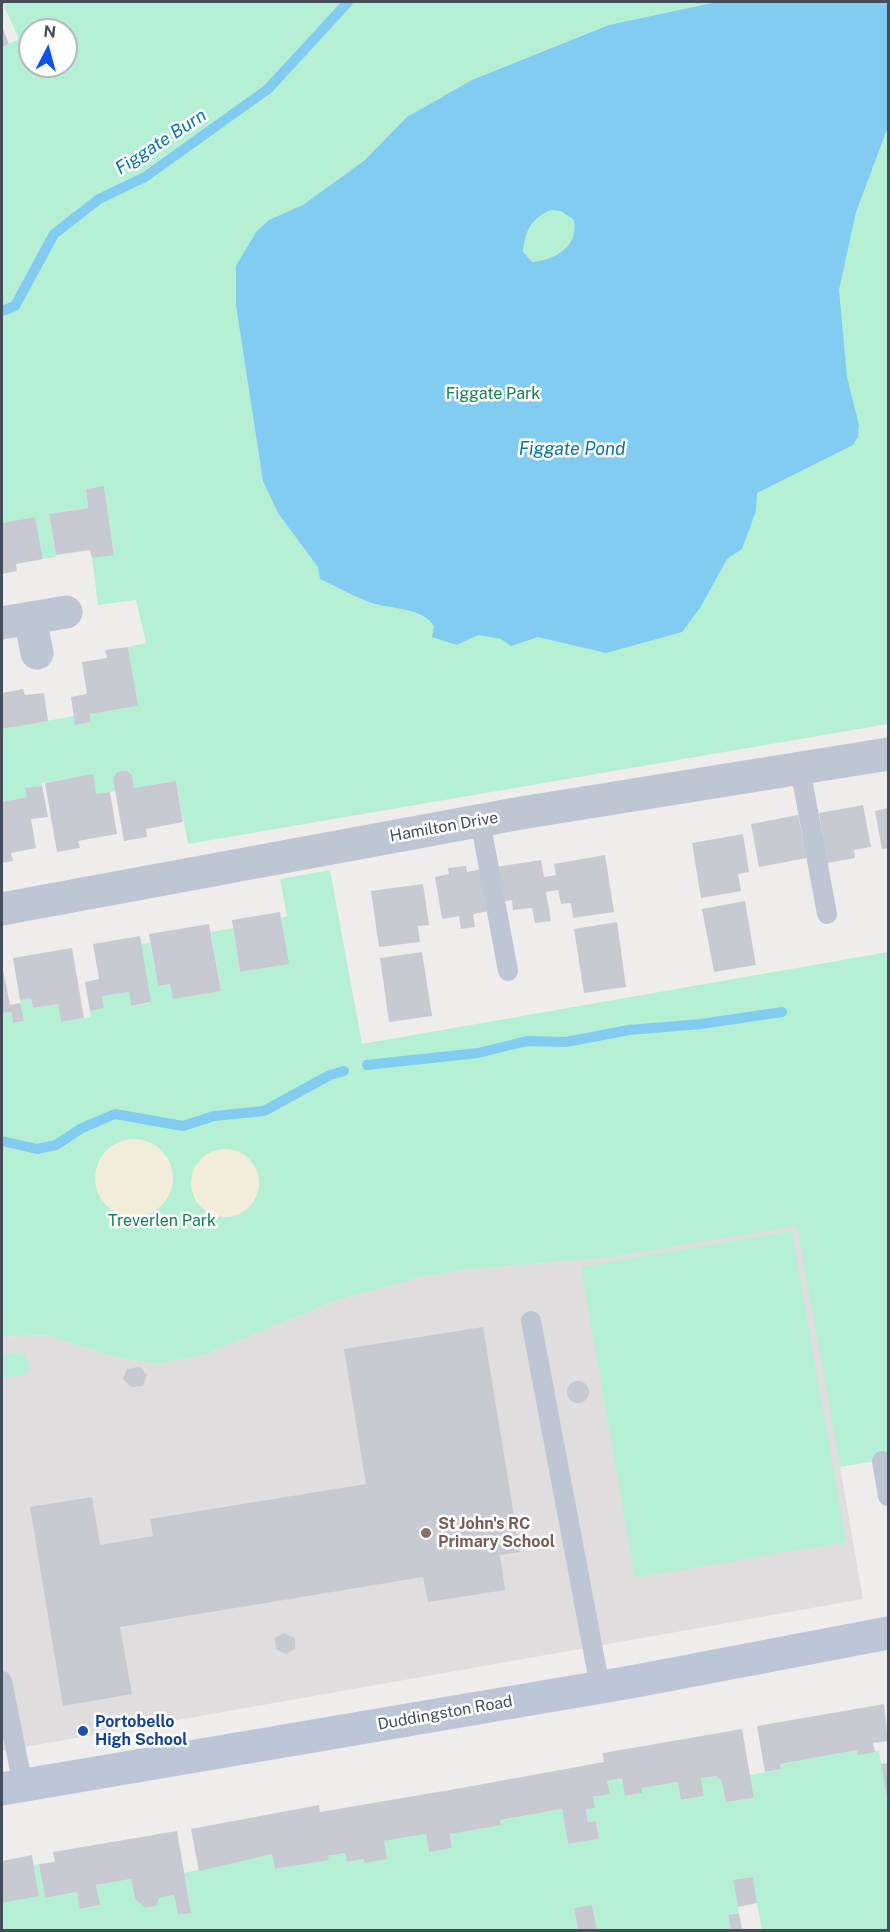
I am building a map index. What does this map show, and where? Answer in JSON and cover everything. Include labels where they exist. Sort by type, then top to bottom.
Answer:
[{"type":"street","points":[[37,653],[16,620],[66,612]]},
{"type":"street","name":"Hamilton Drive","points":[[2,909],[480,820],[888,754]]},
{"type":"street","name":"Duddingston Road","points":[[12,1788],[600,1687],[888,1634]]},
{"type":"lane","points":[[800,768],[827,914]]},
{"type":"lane","points":[[480,820],[508,971]]},
{"type":"lane","points":[[531,1321],[600,1687]]},
{"type":"lane","points":[[882,1461],[888,1496]]},
{"type":"lane","points":[[2,1681],[12,1788]]},
{"type":"shaded area","name":"St John's RC Primary School","points":[[798,1225],[863,1599],[2,1751],[2,1337],[45,1335],[119,1358],[158,1364],[201,1356],[338,1300],[422,1277],[463,1270],[606,1258]]},
{"type":"green space","name":"Figgate Park","points":[[2,2],[888,2],[888,724],[188,844],[176,781],[134,788],[132,775],[126,770],[117,772],[113,778],[116,791],[96,794],[92,775],[42,783],[42,786],[25,789],[27,797],[2,802],[2,729],[74,716],[76,724],[91,722],[90,714],[137,706],[128,647],[146,643],[136,600],[98,605],[92,558],[114,554],[104,486],[86,489],[88,508],[49,514],[56,557],[43,559],[35,517],[2,523],[2,47],[18,39],[18,78],[78,78],[78,18],[18,18],[18,37]]},
{"type":"green space","name":"Treverlen Park","points":[[330,870],[362,1044],[888,952],[888,1459],[840,1467],[797,1226],[606,1258],[463,1270],[422,1277],[338,1300],[201,1356],[158,1364],[119,1358],[45,1335],[2,1337],[2,1013],[11,1012],[13,1023],[23,1021],[20,1000],[31,998],[33,1008],[58,1004],[61,1022],[90,1017],[90,1011],[104,1008],[102,996],[129,992],[131,1006],[150,1003],[141,944],[150,943],[158,986],[170,984],[221,991],[211,932],[233,928],[240,972],[288,964],[281,918],[287,916],[280,879]]},
{"type":"green space","points":[[792,1231],[846,1542],[635,1578],[581,1267]]},
{"type":"green space","points":[[24,1353],[30,1368],[23,1376],[2,1377],[2,1354]]},
{"type":"green space","points":[[857,1750],[858,1754],[879,1751],[888,1803],[888,1930],[762,1930],[752,1877],[733,1881],[739,1913],[728,1915],[731,1930],[597,1930],[592,1905],[574,1908],[578,1930],[2,1930],[2,1903],[39,1895],[34,1865],[39,1864],[45,1898],[77,1892],[81,1909],[99,1905],[96,1885],[131,1879],[135,1899],[145,1908],[159,1898],[174,1895],[178,1915],[191,1913],[184,1873],[272,1854],[275,1869],[328,1860],[328,1856],[345,1853],[347,1862],[364,1859],[364,1862],[384,1841],[426,1834],[429,1852],[452,1848],[450,1834],[501,1824],[500,1820],[562,1809],[568,1844],[599,1839],[596,1821],[588,1822],[586,1809],[593,1797],[609,1794],[607,1781],[622,1778],[626,1796],[642,1793],[642,1788],[678,1782],[682,1800],[704,1796],[701,1778],[717,1776],[721,1779],[726,1802],[754,1798],[750,1775],[781,1769],[780,1764]]},
{"type":"sand","points":[[134,1139],[149,1142],[166,1156],[173,1178],[170,1193],[156,1210],[134,1217],[119,1214],[102,1200],[95,1178],[98,1163],[112,1146]]},
{"type":"sand","points":[[225,1149],[238,1152],[249,1159],[256,1170],[259,1183],[256,1196],[249,1207],[238,1214],[225,1217],[212,1214],[201,1207],[194,1196],[191,1183],[194,1170],[201,1159],[212,1152]]},
{"type":"water","name":"Figgate Pond","points":[[717,2],[888,2],[888,127],[856,212],[839,290],[847,377],[859,425],[858,437],[853,445],[757,493],[756,511],[742,549],[727,559],[700,608],[682,632],[606,653],[538,637],[511,646],[501,639],[478,635],[457,645],[432,637],[434,626],[422,615],[372,603],[320,579],[318,567],[278,513],[263,481],[236,305],[236,266],[256,232],[269,220],[303,205],[365,160],[407,117],[472,80],[609,25]],"holes":[[[550,210],[561,211],[574,220],[573,237],[564,250],[557,255],[532,262],[523,252],[525,238],[530,227],[533,222]]]},
{"type":"building","points":[[2,26],[9,44],[2,47]]},
{"type":"building","points":[[104,486],[114,555],[92,558],[90,550],[56,555],[49,514],[88,508],[86,489]]},
{"type":"building","points":[[35,517],[43,559],[16,564],[17,571],[2,574],[2,523]]},
{"type":"building","points":[[128,647],[138,706],[90,714],[91,722],[75,725],[71,697],[87,694],[82,662],[107,658],[105,650]]},
{"type":"building","points":[[23,689],[25,695],[44,693],[48,721],[2,729],[2,693]]},
{"type":"building","points":[[126,770],[132,775],[134,788],[176,781],[183,822],[146,829],[147,837],[124,841],[113,778],[117,772]]},
{"type":"building","points":[[93,774],[96,794],[110,792],[117,834],[78,841],[80,848],[57,852],[45,783]]},
{"type":"building","points":[[42,786],[48,817],[31,819],[36,848],[11,853],[13,861],[2,863],[2,802],[27,797],[25,788]]},
{"type":"building","points":[[863,805],[871,847],[854,850],[855,858],[827,863],[819,813]]},
{"type":"building","points":[[888,808],[888,848],[882,849],[875,811]]},
{"type":"building","points":[[798,815],[807,858],[759,867],[751,824]]},
{"type":"building","points":[[743,834],[749,872],[738,874],[741,891],[701,898],[692,843]]},
{"type":"building","points":[[605,855],[614,912],[573,918],[571,903],[561,904],[558,890],[546,892],[551,921],[535,923],[532,908],[513,910],[512,900],[501,902],[496,867],[541,860],[544,877],[556,875],[554,864]]},
{"type":"building","points":[[466,866],[467,872],[482,869],[489,911],[473,914],[475,927],[461,929],[459,916],[442,919],[435,877],[449,874],[448,868]]},
{"type":"building","points":[[423,884],[429,925],[418,926],[420,942],[379,947],[371,891]]},
{"type":"building","points":[[745,901],[756,965],[714,972],[702,909]]},
{"type":"building","points":[[280,912],[289,964],[240,972],[232,920]]},
{"type":"building","points":[[617,922],[626,987],[584,993],[574,929]]},
{"type":"building","points":[[209,924],[221,991],[173,999],[170,984],[158,986],[149,934]]},
{"type":"building","points":[[140,936],[151,1002],[131,1006],[129,992],[102,996],[104,1008],[90,1011],[85,982],[99,979],[93,944]]},
{"type":"building","points":[[72,948],[84,1018],[61,1022],[58,1004],[33,1008],[31,998],[20,1000],[13,958]]},
{"type":"building","points":[[422,952],[432,1016],[389,1022],[380,958]]},
{"type":"building","points":[[2,965],[10,1005],[20,1003],[24,1021],[13,1023],[11,1012],[2,1013]]},
{"type":"building","points":[[483,1327],[520,1552],[500,1555],[505,1590],[428,1602],[423,1577],[120,1627],[132,1694],[63,1706],[30,1507],[92,1497],[100,1545],[153,1536],[150,1519],[366,1484],[344,1349]]},
{"type":"building","points":[[140,1367],[147,1375],[143,1386],[131,1387],[123,1379],[127,1369]]},
{"type":"building","points":[[578,1381],[586,1384],[589,1392],[586,1400],[578,1403],[570,1400],[567,1392],[570,1384]]},
{"type":"building","points":[[284,1633],[295,1638],[295,1649],[286,1654],[276,1649],[275,1638]]},
{"type":"building","points":[[884,1704],[888,1741],[873,1743],[875,1752],[858,1755],[857,1750],[780,1764],[781,1769],[765,1772],[757,1726]]},
{"type":"building","points":[[742,1729],[754,1798],[726,1802],[721,1779],[717,1776],[701,1778],[704,1796],[681,1800],[678,1782],[642,1788],[642,1793],[625,1796],[622,1778],[607,1781],[610,1794],[593,1797],[595,1808],[586,1809],[588,1822],[596,1821],[599,1839],[568,1844],[562,1809],[500,1820],[501,1825],[450,1834],[452,1848],[429,1852],[426,1834],[384,1841],[387,1859],[364,1863],[364,1859],[347,1862],[345,1853],[328,1856],[329,1860],[275,1869],[272,1854],[199,1871],[191,1829],[319,1805],[320,1812],[461,1788],[604,1762],[603,1753]]},
{"type":"building","points":[[888,1763],[888,1797],[887,1798],[881,1764]]},
{"type":"building","points":[[177,1831],[191,1913],[178,1915],[174,1895],[159,1898],[156,1906],[145,1908],[135,1899],[131,1879],[96,1885],[100,1905],[80,1909],[77,1892],[45,1898],[39,1864],[55,1862],[53,1852]]},
{"type":"building","points":[[32,1855],[39,1896],[2,1903],[2,1861]]},
{"type":"building","points":[[753,1877],[757,1903],[738,1907],[733,1880]]},
{"type":"building","points":[[592,1905],[597,1930],[578,1930],[574,1908]]},
{"type":"building","points":[[739,1913],[742,1930],[731,1930],[728,1915]]},
{"type":"waterway","name":"Figgate Burn","points":[[2,311],[15,306],[54,234],[99,199],[145,177],[268,89],[348,2]]},
{"type":"waterway","points":[[367,1065],[478,1053],[527,1041],[566,1042],[629,1030],[701,1024],[782,1012]]},
{"type":"waterway","points":[[2,1141],[37,1149],[56,1145],[82,1128],[115,1114],[183,1126],[214,1116],[264,1111],[330,1075],[344,1071]]},
{"type":"place","name":"St John's RC Primary School","points":[[426,1533]]},
{"type":"place","name":"Portobello High School","points":[[83,1731]]}]
